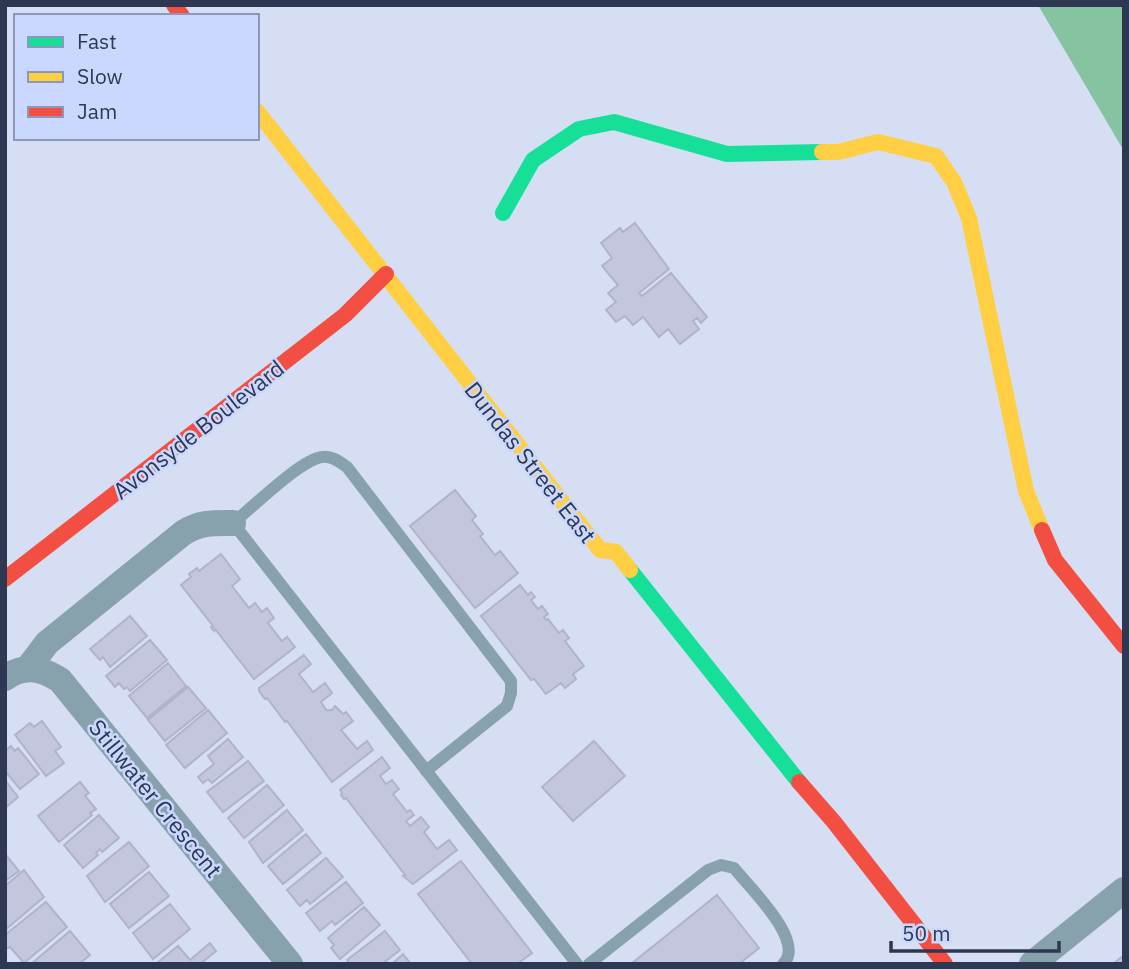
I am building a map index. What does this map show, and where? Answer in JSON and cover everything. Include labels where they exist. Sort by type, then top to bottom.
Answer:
[{"type":"main road","name":"Dundas Street East","points":[[259,114],[600,550],[616,552],[781,762],[834,822],[945,964]]},
{"type":"main road","points":[[503,214],[533,160],[579,129],[614,122],[727,155],[838,152],[878,142],[936,156],[954,182],[969,218],[1026,491],[1055,560],[1124,646]]},
{"type":"main road","name":"Avonsyde Boulevard","points":[[5,579],[345,315],[386,274]]},
{"type":"street","points":[[17,673],[47,643],[183,533],[207,523],[233,523]]},
{"type":"street","name":"Stillwater Crescent","points":[[17,673],[45,670],[60,680],[290,964]]},
{"type":"street","points":[[1032,964],[1124,890]]},
{"type":"lane","points":[[426,771],[507,706],[512,693],[511,681],[347,467],[324,456],[309,461],[233,523],[576,964]]},
{"type":"lane","points":[[589,964],[708,870],[721,865],[734,868],[786,933],[790,947],[787,961],[783,964]]},
{"type":"green space","points":[[1038,5],[1124,5],[1124,151]]},
{"type":"building","points":[[635,223],[669,269],[639,293],[642,296],[671,273],[707,317],[701,323],[697,318],[693,321],[699,329],[680,344],[668,329],[659,337],[643,317],[633,325],[625,316],[616,322],[606,310],[616,302],[608,293],[618,285],[602,266],[612,258],[601,243],[620,228],[623,232]]},
{"type":"building","points":[[455,490],[476,516],[472,520],[483,534],[480,536],[495,555],[500,551],[518,573],[475,608],[410,526]]},
{"type":"building","points":[[221,554],[240,579],[232,586],[249,608],[255,603],[262,612],[267,608],[274,618],[268,623],[282,641],[287,637],[295,647],[254,679],[215,629],[214,631],[211,627],[213,626],[181,585],[191,577],[189,574],[197,568],[199,571]]},
{"type":"building","points":[[520,585],[528,595],[531,592],[535,597],[531,600],[538,609],[542,606],[548,614],[544,617],[546,620],[548,619],[559,633],[563,630],[569,638],[565,641],[584,666],[573,674],[576,679],[565,688],[561,683],[546,694],[534,679],[531,680],[481,616]]},
{"type":"building","points":[[130,616],[147,636],[110,667],[103,657],[100,660],[90,649]]},
{"type":"building","points":[[150,640],[167,660],[130,691],[119,683],[115,687],[106,676]]},
{"type":"building","points":[[304,655],[311,664],[299,674],[313,692],[325,683],[332,693],[321,702],[326,710],[332,710],[335,706],[343,714],[346,712],[353,721],[341,730],[357,749],[367,741],[373,750],[332,782],[287,721],[285,722],[259,691],[259,688]]},
{"type":"building","points":[[168,663],[186,686],[147,718],[129,696]]},
{"type":"building","points":[[188,687],[206,708],[165,741],[148,720]]},
{"type":"building","points":[[208,710],[227,733],[185,768],[166,745]]},
{"type":"building","points":[[42,721],[61,747],[55,751],[64,763],[46,776],[15,735],[30,723],[34,727]]},
{"type":"building","points":[[228,739],[243,757],[212,783],[208,779],[203,783],[198,777],[214,764],[208,756]]},
{"type":"building","points":[[594,741],[625,776],[573,821],[542,787]]},
{"type":"building","points":[[11,746],[15,751],[18,748],[39,774],[20,789],[5,771],[5,751]]},
{"type":"building","points":[[382,757],[390,768],[380,776],[386,784],[392,780],[399,789],[393,794],[407,812],[410,810],[414,815],[406,821],[410,826],[421,817],[429,827],[424,832],[437,849],[449,840],[457,850],[413,884],[403,876],[405,875],[341,795],[340,790]]},
{"type":"building","points":[[248,761],[264,781],[223,812],[207,792]]},
{"type":"building","points":[[5,780],[18,797],[5,808]]},
{"type":"building","points":[[80,782],[89,793],[85,796],[96,809],[59,842],[38,816]]},
{"type":"building","points":[[267,785],[284,805],[244,838],[228,818]]},
{"type":"building","points":[[287,810],[303,830],[263,863],[249,842]]},
{"type":"building","points":[[99,815],[119,838],[102,852],[100,849],[96,853],[98,855],[83,868],[64,845]]},
{"type":"building","points":[[306,834],[321,853],[283,884],[268,866]]},
{"type":"building","points":[[129,842],[149,866],[105,902],[87,876]]},
{"type":"building","points":[[5,854],[19,871],[5,881]]},
{"type":"building","points":[[326,858],[343,877],[310,904],[307,900],[300,906],[287,890]]},
{"type":"building","points":[[461,861],[532,953],[517,964],[472,964],[418,894]]},
{"type":"building","points":[[24,870],[44,897],[5,930],[5,886]]},
{"type":"building","points":[[149,872],[169,896],[129,928],[110,904]]},
{"type":"building","points":[[346,882],[363,903],[335,925],[332,921],[320,931],[306,913]]},
{"type":"building","points":[[717,895],[759,948],[739,964],[631,964]]},
{"type":"building","points":[[46,902],[67,927],[24,963],[10,947],[5,949],[5,935]]},
{"type":"building","points":[[170,904],[190,929],[153,959],[133,933]]},
{"type":"building","points":[[364,907],[380,925],[340,959],[331,948],[334,945],[328,938]]},
{"type":"building","points":[[70,931],[90,955],[79,964],[31,964]]},
{"type":"building","points":[[385,931],[400,950],[382,964],[350,964],[347,960]]},
{"type":"building","points":[[210,943],[216,951],[200,964],[157,963],[178,946],[190,960]]},
{"type":"building","points":[[403,954],[411,964],[392,964]]},
{"type":"building","points":[[1124,955],[1124,964],[1113,964]]},
{"type":"traffic: fast","points":[[503,213],[533,160],[579,129],[614,122],[727,154],[822,152]]},
{"type":"traffic: fast","points":[[630,570],[799,782]]},
{"type":"traffic: slow","points":[[259,114],[600,550],[616,552],[630,570]]},
{"type":"traffic: slow","points":[[822,152],[838,152],[878,142],[936,156],[954,182],[969,218],[1026,491],[1042,530]]},
{"type":"traffic: jam","points":[[174,5],[181,14]]},
{"type":"traffic: jam","points":[[5,579],[345,315],[386,274]]},
{"type":"traffic: jam","points":[[1042,530],[1055,560],[1124,646]]},
{"type":"traffic: jam","points":[[799,782],[834,822],[945,964]]}]
